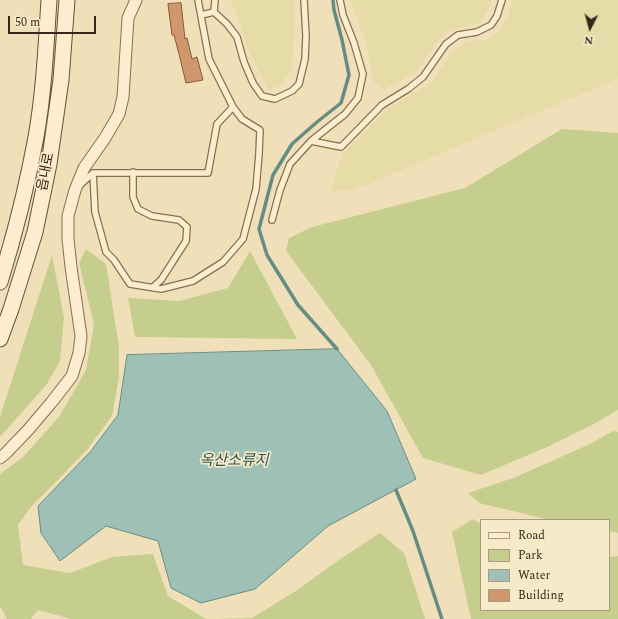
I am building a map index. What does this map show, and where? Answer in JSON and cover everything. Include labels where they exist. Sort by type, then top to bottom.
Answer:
[{"type":"street","name":"읍내로","points":[[0,282],[16,228],[36,136],[42,91],[50,0]]},
{"type":"street","name":"읍내로","points":[[0,339],[35,232],[50,164],[61,80],[67,0]]},
{"type":"street","points":[[0,458],[28,430],[72,376],[79,353],[81,336],[68,239],[68,216],[75,190],[84,168],[120,114],[123,97],[128,18],[136,0]]},
{"type":"lane","points":[[93,173],[95,212],[106,252],[114,260],[130,284],[161,289],[193,281],[223,262],[243,239],[256,188],[260,130],[242,119],[233,107],[209,59],[198,0]]},
{"type":"lane","points":[[214,12],[215,0]]},
{"type":"lane","points":[[214,12],[227,24],[237,37],[244,62],[253,83],[262,96],[275,99],[292,91],[300,84],[305,59],[306,36],[304,0]]},
{"type":"lane","points":[[272,220],[280,190],[290,164],[311,141],[345,114],[358,98],[363,74],[354,43],[343,15],[340,0]]},
{"type":"lane","points":[[311,141],[341,147],[382,105],[408,89],[423,77],[446,44],[458,35],[477,32],[491,25],[497,16],[502,0]]},
{"type":"lane","points":[[201,15],[214,12]]},
{"type":"lane","points":[[75,190],[93,173],[208,173],[217,124],[233,107]]},
{"type":"lane","points":[[133,172],[133,197],[138,209],[152,216],[179,220],[187,227],[186,241],[161,280],[153,288]]},
{"type":"shaded area","points":[[230,0],[294,0],[292,69],[281,85],[268,90],[247,47],[236,11]]},
{"type":"shaded area","points":[[350,0],[492,0],[480,23],[451,30],[434,45],[417,72],[385,89],[374,83],[365,40]]},
{"type":"shaded area","points":[[512,0],[618,0],[618,79],[352,191],[331,191],[342,154],[389,108],[432,82],[451,53],[467,41],[485,40],[498,33],[508,17]]},
{"type":"green space","points":[[562,129],[618,133],[618,410],[592,425],[547,447],[481,475],[423,458],[371,365],[286,251],[289,238],[312,227],[465,188]]},
{"type":"green space","points":[[86,249],[106,264],[119,347],[119,377],[112,416],[87,450],[31,507],[18,525],[23,565],[70,573],[112,557],[153,554],[168,596],[206,619],[71,619],[38,610],[31,619],[7,619],[0,606],[0,474],[23,457],[59,417],[86,370],[94,324],[79,263]]},
{"type":"green space","points":[[250,251],[297,339],[135,337],[128,298],[179,301],[228,288]]},
{"type":"green space","points":[[52,255],[64,318],[60,361],[47,384],[0,437],[0,417]]},
{"type":"green space","points":[[613,431],[618,432],[618,533],[610,531],[610,519],[546,519],[479,503],[468,493],[516,477],[592,443]]},
{"type":"green space","points":[[473,519],[480,523],[480,611],[610,611],[610,557],[618,556],[618,619],[471,619],[452,532]]},
{"type":"green space","points":[[380,533],[404,553],[425,619],[213,619],[252,618],[296,591],[343,557]]},
{"type":"water","name":"옥산소류지","points":[[337,349],[387,411],[416,479],[328,526],[255,589],[201,603],[171,588],[158,541],[106,526],[60,561],[41,533],[38,506],[91,451],[118,415],[127,355]]},
{"type":"building","points":[[181,3],[185,39],[187,38],[192,59],[197,57],[203,80],[186,83],[174,35],[172,35],[168,4]]},
{"type":"waterway","points":[[333,0],[349,75],[341,103],[292,144],[273,175],[259,229],[267,255],[298,305],[337,349]]},
{"type":"waterway","points":[[396,490],[413,531],[442,619]]}]
